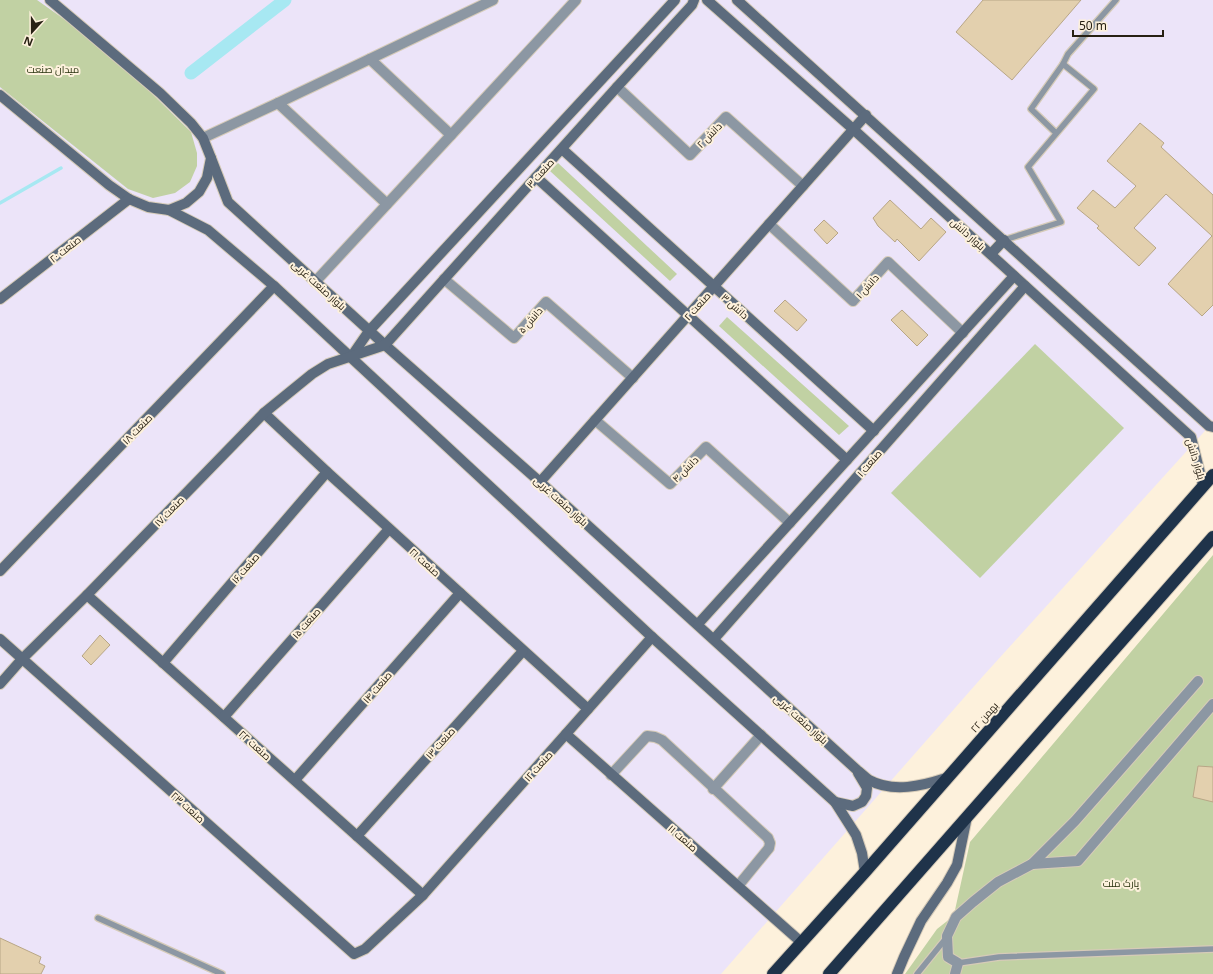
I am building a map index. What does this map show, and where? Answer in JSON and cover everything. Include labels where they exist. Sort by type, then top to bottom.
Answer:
[{"type":"highway","name":"۲۲ بهمن","points":[[773,974],[865,872],[1213,475]]},
{"type":"highway","points":[[829,974],[1213,537]]},
{"type":"street","points":[[50,0],[160,93],[191,123],[203,138],[211,158],[207,178],[199,192],[186,203],[169,210]]},
{"type":"street","points":[[203,138],[493,0]]},
{"type":"street","points":[[315,282],[576,0]]},
{"type":"street","name":"صنعت ۳","points":[[351,356],[369,331],[675,0]]},
{"type":"street","name":"صنعت ۳","points":[[385,345],[692,5],[694,0]]},
{"type":"street","name":"بلوار دانش","points":[[707,0],[853,129],[1191,437],[1203,485]]},
{"type":"street","name":"بلوار دانش","points":[[737,0],[1209,426],[1213,427]]},
{"type":"street","points":[[370,59],[451,135]]},
{"type":"street","name":"دانش ۲","points":[[617,87],[690,155],[726,117],[803,186]]},
{"type":"street","points":[[0,95],[109,185],[129,199],[148,206],[169,210],[208,230],[274,286],[652,637],[835,802],[856,835],[862,853],[865,872]]},
{"type":"street","points":[[278,103],[387,204]]},
{"type":"street","name":"صنعت ۲","points":[[540,482],[866,115]]},
{"type":"street","name":"دانش ۳","points":[[562,149],[874,431]]},
{"type":"street","name":"بلوار صنعت غربی","points":[[211,158],[228,202],[369,331],[698,624],[857,770],[870,780],[893,788],[923,785],[946,778]]},
{"type":"street","points":[[536,177],[847,460]]},
{"type":"street","name":"صنعت ۲۰","points":[[0,299],[129,199]]},
{"type":"street","name":"دانش ۱","points":[[769,224],[853,301],[888,262],[963,332]]},
{"type":"street","points":[[991,254],[1004,240]]},
{"type":"street","name":"صنعت ۱","points":[[698,624],[1014,276]]},
{"type":"street","name":"دانش ۵","points":[[444,279],[514,338],[546,302],[633,378]]},
{"type":"street","name":"صنعت ۱۸","points":[[0,571],[274,286]]},
{"type":"street","name":"صنعت ۱","points":[[714,639],[1025,286]]},
{"type":"street","name":"صنعت ۱۷","points":[[0,684],[22,659],[87,595],[264,413],[312,374],[328,364],[385,345]]},
{"type":"street","name":"صنعت ۲۱","points":[[264,413],[389,529],[588,709]]},
{"type":"street","name":"دانش ۴","points":[[596,420],[670,484],[706,447],[790,523]]},
{"type":"street","name":"صنعت ۱۶","points":[[163,663],[327,472]]},
{"type":"street","name":"صنعت ۱۵","points":[[224,717],[389,529]]},
{"type":"street","name":"صنعت ۱۴","points":[[295,780],[460,593]]},
{"type":"street","name":"صنعت ۲۲","points":[[87,595],[423,895]]},
{"type":"street","name":"صنعت ۱۲","points":[[354,954],[366,949],[423,895],[652,637]]},
{"type":"street","name":"صنعت ۲۳","points":[[0,639],[354,954]]},
{"type":"street","name":"صنعت ۱۳","points":[[358,836],[523,651]]},
{"type":"street","points":[[955,974],[958,963],[948,957],[947,936],[956,917],[998,882],[1032,864],[1075,821],[1198,681]]},
{"type":"street","points":[[1032,864],[1078,861],[1213,704]]},
{"type":"street","name":"صنعت ۱۱","points":[[566,734],[801,942]]},
{"type":"street","points":[[713,788],[761,735]]},
{"type":"street","points":[[611,775],[647,736],[662,740],[768,838],[770,843],[769,848],[738,886]]},
{"type":"street","points":[[835,802],[853,806],[862,802],[866,796],[867,788],[857,770]]},
{"type":"street","points":[[897,974],[921,921],[948,883],[957,865],[967,817]]},
{"type":"lane","points":[[1056,133],[1031,109],[1063,64],[1068,54],[1116,0]]},
{"type":"lane","points":[[1004,240],[1061,222],[1028,166],[1094,89],[1063,64]]},
{"type":"lane","points":[[98,918],[222,974]]},
{"type":"lane","points":[[917,974],[947,936]]},
{"type":"lane","points":[[958,963],[999,957],[1213,949]]},
{"type":"shaded area","points":[[0,0],[1213,0],[1213,422],[984,675],[721,974],[0,974]]},
{"type":"green space","name":"میدان صنعت","points":[[0,0],[37,0],[83,33],[135,77],[191,132],[197,153],[197,166],[190,182],[175,193],[153,198],[128,189],[0,87]]},
{"type":"green space","points":[[558,163],[677,274],[670,281],[550,171]]},
{"type":"green space","points":[[727,317],[849,426],[839,435],[719,326]]},
{"type":"green space","points":[[1035,344],[1124,428],[980,578],[891,493]]},
{"type":"green space","name":"پارک ملت","points":[[1213,555],[1213,974],[905,974],[937,929],[1003,877],[955,910],[970,842]]},
{"type":"building","points":[[983,0],[1081,0],[1012,80],[956,32]]},
{"type":"building","points":[[1140,123],[1164,143],[1161,147],[1213,195],[1213,305],[1202,316],[1168,284],[1212,236],[1166,194],[1134,228],[1156,248],[1139,266],[1097,228],[1099,226],[1077,208],[1093,190],[1115,208],[1136,186],[1107,161]]},
{"type":"building","points":[[890,200],[921,229],[931,218],[946,232],[919,261],[897,239],[895,242],[878,226],[873,218]]},
{"type":"building","points":[[824,220],[838,233],[827,244],[814,230]]},
{"type":"building","points":[[785,300],[807,320],[797,331],[774,311]]},
{"type":"building","points":[[902,310],[928,335],[917,346],[891,320]]},
{"type":"building","points":[[100,635],[110,645],[91,665],[82,656]]},
{"type":"building","points":[[1198,766],[1213,767],[1213,802],[1193,797]]},
{"type":"building","points":[[0,938],[41,957],[39,963],[45,966],[41,974],[0,974]]},
{"type":"waterway","points":[[191,73],[285,0]]},
{"type":"waterway","points":[[0,203],[61,168]]}]
